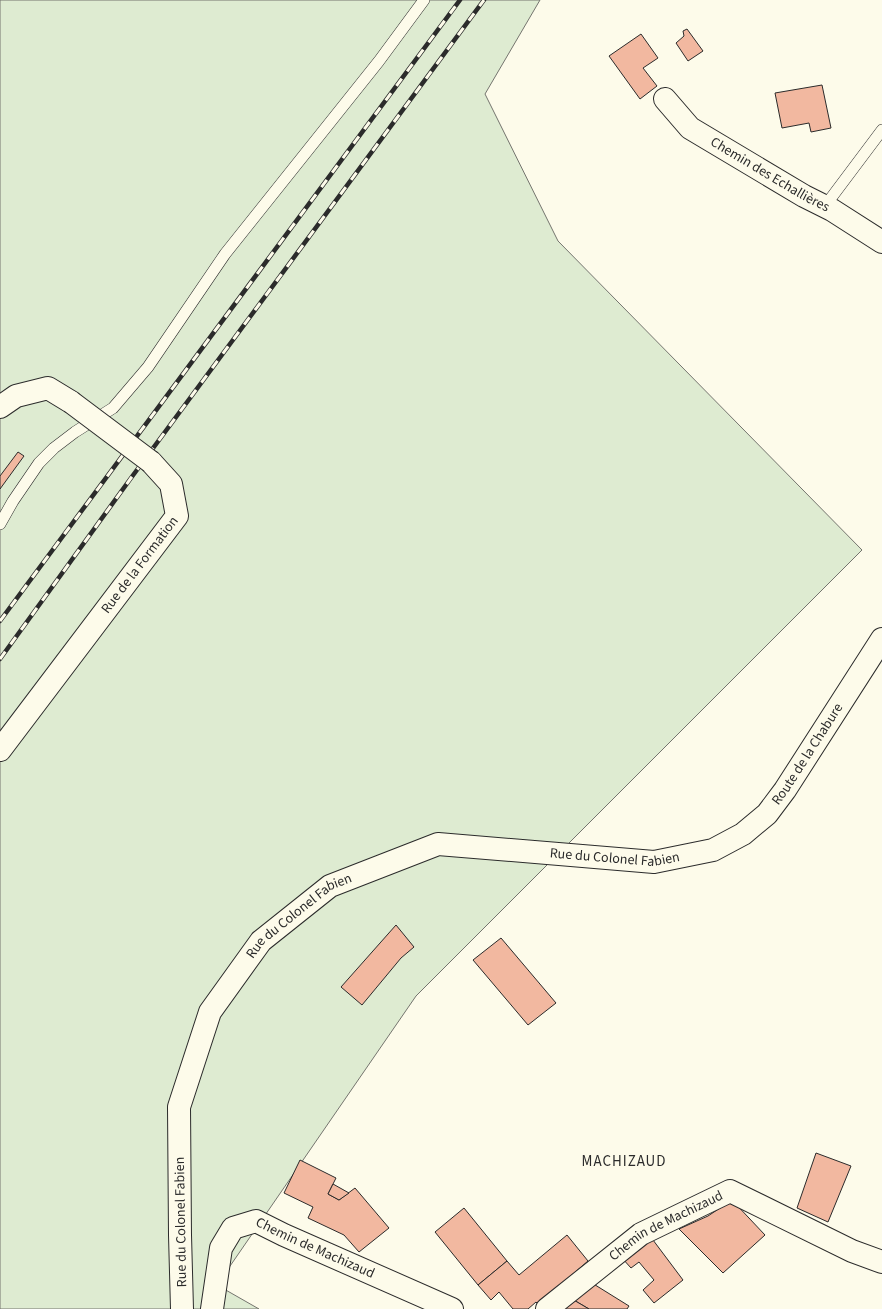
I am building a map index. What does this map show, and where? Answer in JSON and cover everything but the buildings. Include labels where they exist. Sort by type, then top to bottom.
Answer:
[{"type":"street","name":"Chemin des Echallières","points":[[665,99],[690,128],[824,206],[882,242]]},
{"type":"street","name":"Rue de la Formation","points":[[0,407],[16,396],[48,388],[71,402],[151,462],[171,484],[177,516],[0,750]]},
{"type":"street","name":"Route de la Chabure","points":[[713,850],[743,834],[767,814],[785,790],[882,639]]},
{"type":"street","name":"Rue du Colonel Fabien","points":[[182,1309],[179,1107],[210,1012],[261,941],[330,886],[438,844],[654,862],[713,850]]},
{"type":"street","name":"Chemin de Machizaud","points":[[548,1309],[641,1234],[730,1190],[852,1251],[882,1262]]},
{"type":"street","name":"Chemin de Machizaud","points":[[212,1309],[221,1248],[234,1228],[256,1221],[284,1235],[452,1309]]},
{"type":"lane","points":[[0,524],[13,501],[39,463],[54,448],[75,432],[113,408],[148,367],[225,254],[379,61],[424,0]]},
{"type":"lane","points":[[824,206],[882,130]]},
{"type":"green space","points":[[0,0],[540,0],[485,94],[558,241],[862,550],[416,996],[217,1285],[259,1309],[0,1309]]},
{"type":"railway","points":[[0,621],[460,0]]},
{"type":"railway","points":[[0,659],[131,478],[484,0]]},
{"type":"district","name":"MACHIZAUD","points":[[624,1161]]}]
